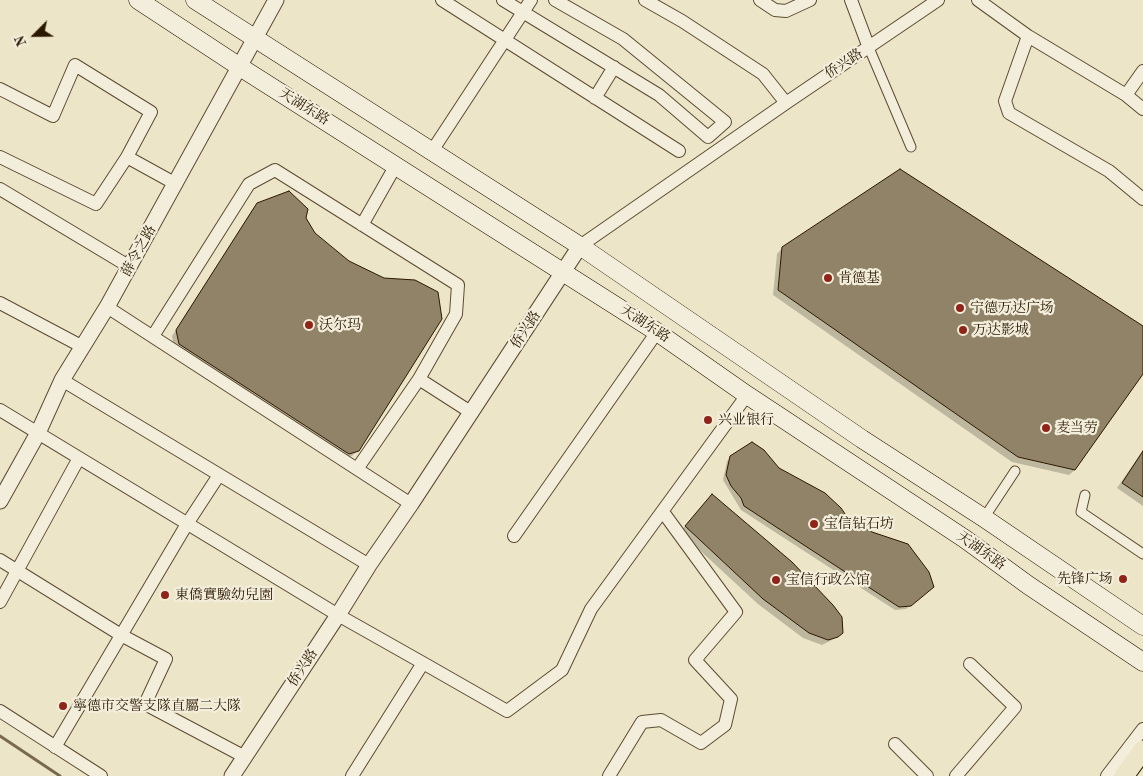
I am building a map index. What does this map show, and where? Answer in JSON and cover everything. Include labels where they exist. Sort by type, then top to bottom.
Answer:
[{"type":"main road","name":"天湖东路","points":[[138,0],[657,332],[1143,662]]},
{"type":"main road","name":"天湖东路","points":[[195,0],[580,246],[862,439],[984,518],[1138,624]]},
{"type":"main road","points":[[1138,624],[1122,649],[1139,669],[1143,677]]},
{"type":"main road","points":[[1128,775],[1143,750]]},
{"type":"street","name":"薛令之路","points":[[0,501],[38,433],[62,380],[108,307],[276,0]]},
{"type":"street","points":[[442,0],[679,151]]},
{"type":"street","points":[[503,0],[659,95],[708,137],[725,122],[623,39],[555,0]]},
{"type":"street","points":[[432,151],[506,41],[531,0]]},
{"type":"street","points":[[645,0],[682,21],[763,74],[786,103]]},
{"type":"street","points":[[760,0],[775,10],[786,11],[810,0]]},
{"type":"street","points":[[851,0],[911,147]]},
{"type":"street","name":"侨兴路","points":[[232,776],[580,246],[938,0]]},
{"type":"street","points":[[978,0],[1028,36],[1126,95],[1143,109]]},
{"type":"street","points":[[1028,36],[1005,101],[1008,113],[1109,170],[1143,199]]},
{"type":"street","points":[[0,89],[54,116],[75,65],[151,112],[126,157],[96,204],[0,157]]},
{"type":"street","points":[[595,98],[614,67]]},
{"type":"street","points":[[1126,95],[1143,71]]},
{"type":"street","points":[[126,157],[176,184]]},
{"type":"street","points":[[362,225],[396,165]]},
{"type":"street","points":[[153,336],[249,184],[275,170],[458,286],[456,314],[419,379],[357,469]]},
{"type":"street","points":[[0,190],[130,267]]},
{"type":"street","points":[[0,303],[83,347]]},
{"type":"street","points":[[108,307],[412,504]]},
{"type":"street","points":[[514,536],[657,332]]},
{"type":"street","points":[[419,379],[472,413]]},
{"type":"street","points":[[62,380],[369,565]]},
{"type":"street","points":[[0,410],[338,615],[507,710],[562,670],[592,608],[748,394]]},
{"type":"street","points":[[0,602],[79,458]]},
{"type":"street","points":[[984,518],[1015,472]]},
{"type":"street","points":[[55,747],[219,475]]},
{"type":"street","points":[[1085,495],[1081,512],[1143,554]]},
{"type":"street","points":[[609,776],[642,722],[661,720],[701,743],[725,725],[731,699],[695,660],[736,612],[663,512]]},
{"type":"street","points":[[0,560],[122,635],[166,659],[145,704],[245,757]]},
{"type":"street","points":[[352,776],[423,663]]},
{"type":"street","points":[[956,776],[1015,707],[970,664]]},
{"type":"street","points":[[0,711],[101,776]]},
{"type":"street","points":[[1107,776],[1143,729]]},
{"type":"street","points":[[895,744],[926,776]]},
{"type":"building","name":"宁德万达广场","points":[[900,169],[1143,326],[1143,374],[1075,470],[1018,457],[778,290],[782,247]]},
{"type":"building","name":"沃尔玛","points":[[289,191],[308,209],[306,218],[315,233],[349,261],[384,278],[415,280],[438,292],[442,319],[359,451],[349,454],[179,344],[176,330],[257,203]]},
{"type":"building","name":"宝信钻石坊","points":[[752,442],[764,450],[779,468],[825,493],[841,508],[850,521],[872,532],[908,544],[929,572],[934,587],[911,606],[899,607],[744,506],[726,475],[730,456]]},
{"type":"building","points":[[1143,451],[1143,497],[1122,483]]},
{"type":"building","name":"宝信行政公馆","points":[[712,494],[792,562],[833,605],[842,617],[843,633],[838,637],[828,640],[809,633],[763,599],[685,526]]},
{"type":"waterway","points":[[0,736],[60,776]]},
{"type":"place","name":"肯德基","points":[[828,278]]},
{"type":"place","name":"宁德万达广场","points":[[960,308]]},
{"type":"place","name":"沃尔玛","points":[[309,325]]},
{"type":"place","name":"万达影城","points":[[963,330]]},
{"type":"place","name":"兴业银行","points":[[708,420]]},
{"type":"place","name":"麦当劳","points":[[1046,428]]},
{"type":"place","name":"宝信钻石坊","points":[[814,524]]},
{"type":"place","name":"先锋广场","points":[[1123,579]]},
{"type":"place","name":"宝信行政公馆","points":[[776,580]]},
{"type":"place","name":"東僑實驗幼兒園","points":[[165,595]]},
{"type":"place","name":"寧德市交警支隊直屬二大隊","points":[[63,706]]}]
